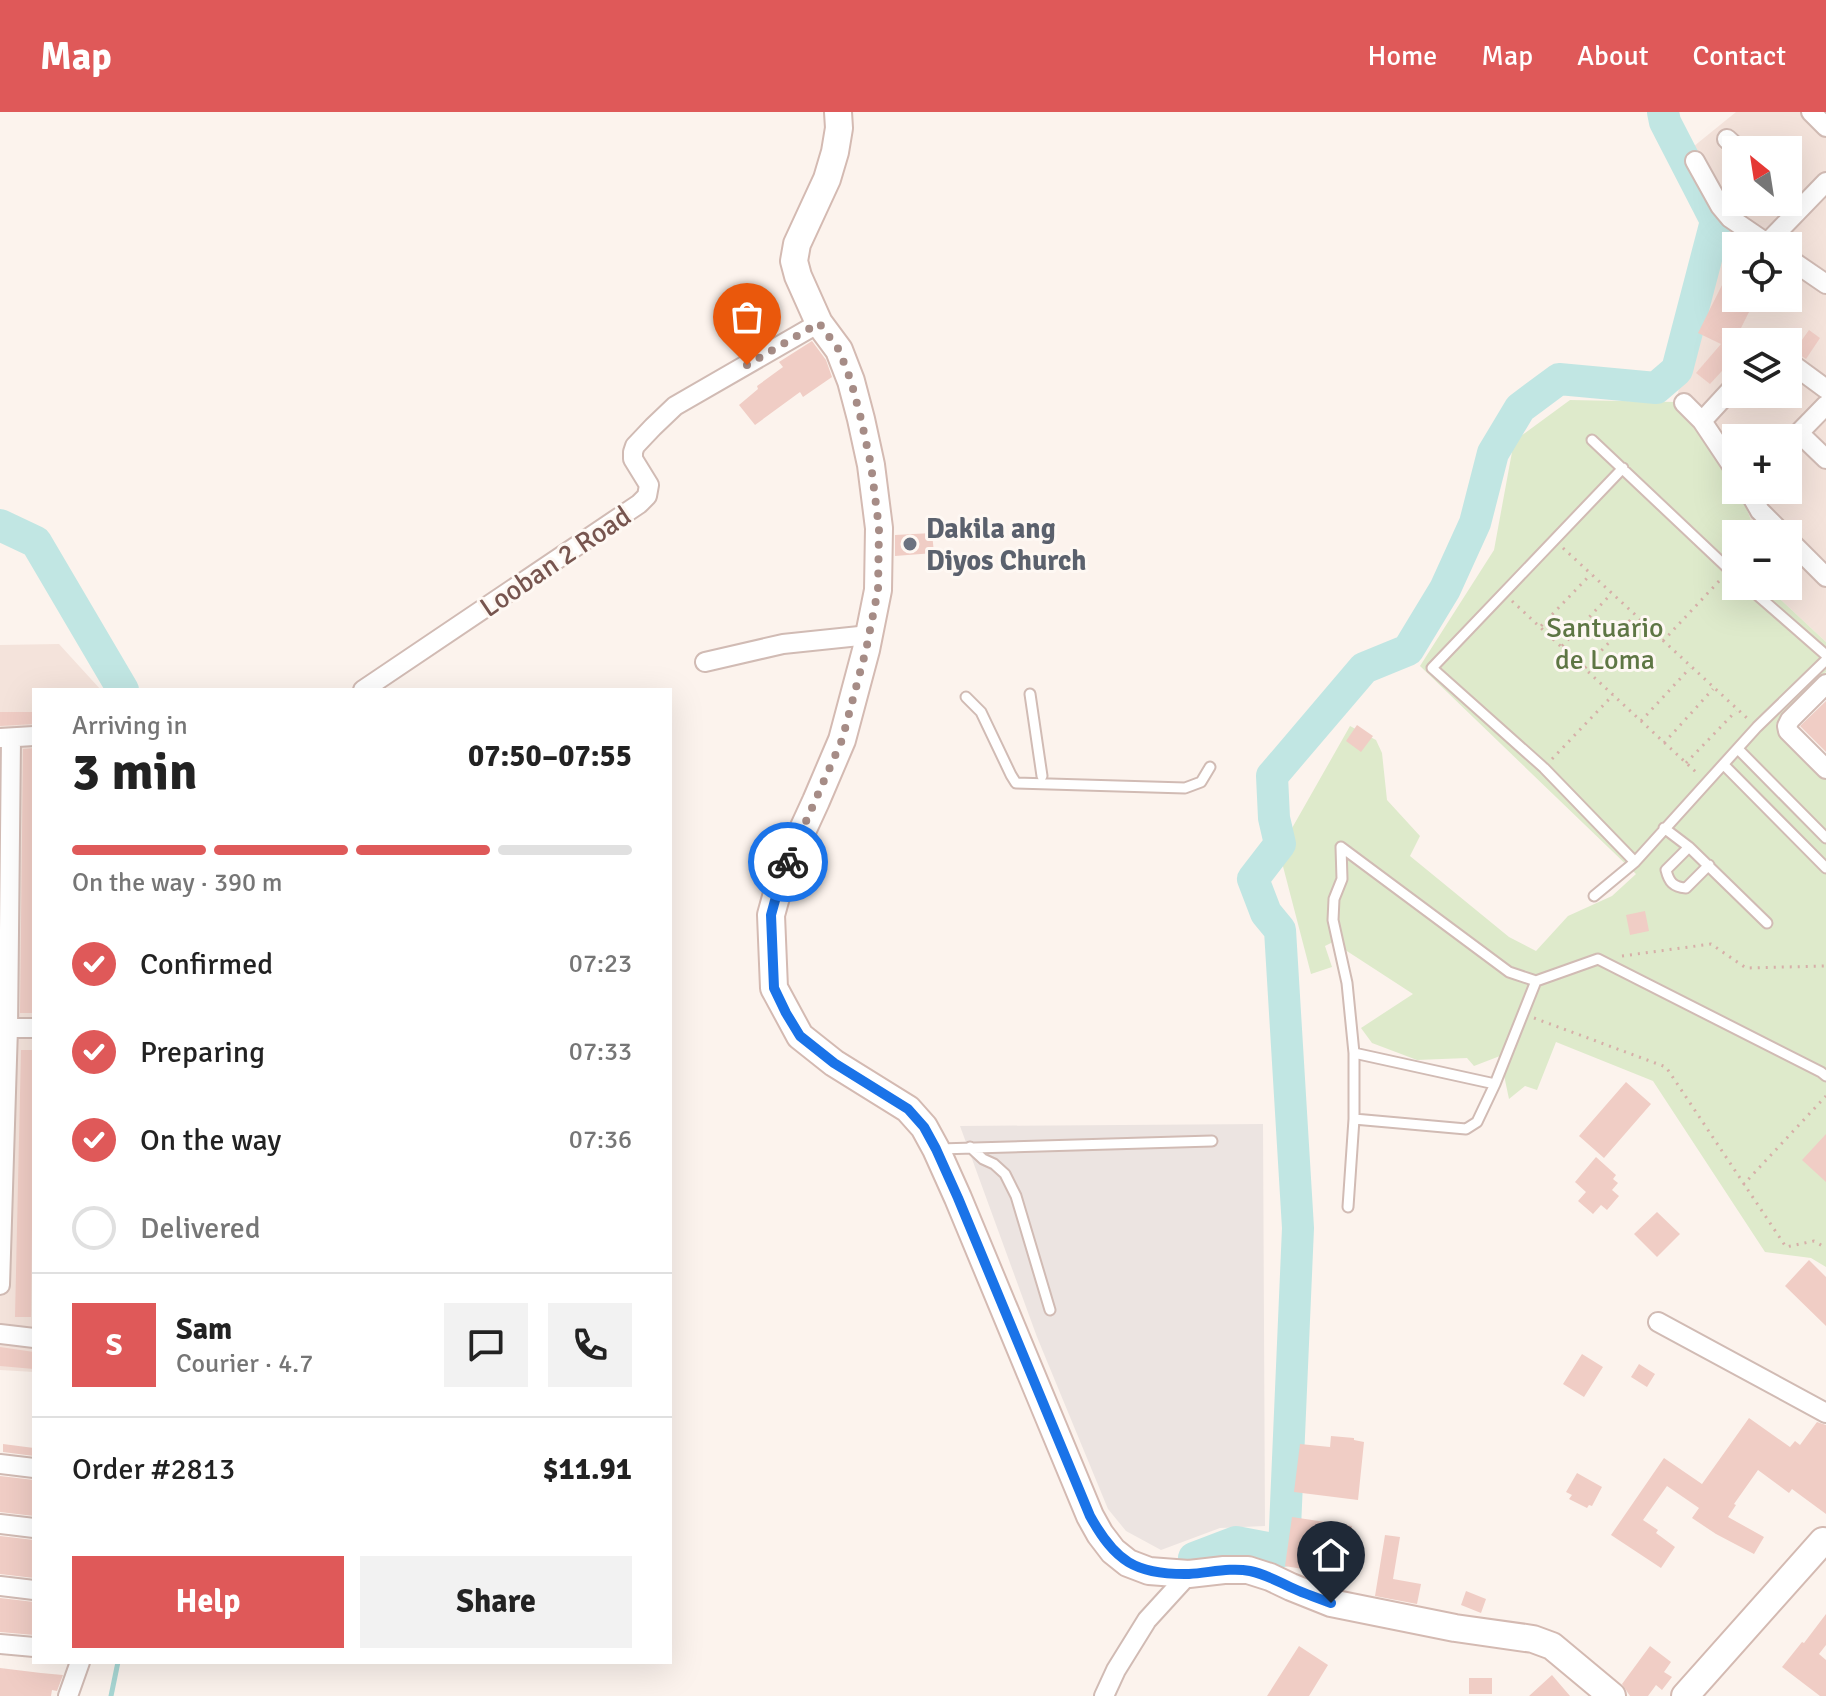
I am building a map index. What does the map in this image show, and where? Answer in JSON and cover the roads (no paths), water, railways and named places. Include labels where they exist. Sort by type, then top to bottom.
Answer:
[{"type":"street","points":[[838,112],[835,152],[827,179],[797,244],[794,261],[819,323],[839,350],[851,381],[871,465],[879,528],[878,590],[842,740],[782,875],[771,915],[774,988],[800,1036],[834,1063],[908,1109],[924,1127],[936,1149],[1090,1516],[1113,1551],[1128,1563],[1149,1571],[1189,1574],[1248,1570],[1331,1603],[1455,1628],[1533,1639],[1552,1646],[1612,1696]]},
{"type":"street","points":[[1811,112],[1826,127]]},
{"type":"street","points":[[1695,161],[1720,206],[1730,218],[1750,232]]},
{"type":"street","points":[[1802,197],[1826,182]]},
{"type":"street","points":[[1802,268],[1826,284]]},
{"type":"street","name":"Looban 2 Road","points":[[366,688],[639,504],[647,496],[649,485],[633,459],[633,452],[653,427],[675,406],[819,323]]},
{"type":"street","points":[[1802,371],[1826,389]]},
{"type":"street","points":[[1702,421],[1722,399]]},
{"type":"street","points":[[1684,403],[1702,421],[1722,451]]},
{"type":"street","points":[[1802,430],[1826,405]]},
{"type":"street","points":[[1802,443],[1826,459]]},
{"type":"street","points":[[1756,504],[1769,520]]},
{"type":"street","points":[[1802,553],[1826,577]]},
{"type":"street","points":[[705,662],[783,644],[869,635]]},
{"type":"street","points":[[1826,684],[1787,726],[1788,731],[1826,769]]},
{"type":"street","points":[[0,1285],[6,739],[32,736]]},
{"type":"street","points":[[4,1028],[32,1028]]},
{"type":"street","points":[[1658,1322],[1826,1413]]},
{"type":"street","points":[[0,1334],[32,1338]]},
{"type":"street","points":[[0,1464],[32,1468]]},
{"type":"street","points":[[0,1524],[32,1528]]},
{"type":"street","points":[[1685,1696],[1825,1541]]},
{"type":"street","points":[[1104,1696],[1147,1620],[1189,1574]]},
{"type":"street","points":[[0,1586],[32,1590]]},
{"type":"street","points":[[0,1644],[32,1647]]},
{"type":"street","points":[[68,1696],[79,1664]]},
{"type":"lane","points":[[1592,440],[1722,563]]},
{"type":"lane","points":[[1623,468],[1432,668],[1544,768],[1635,862]]},
{"type":"lane","points":[[1594,896],[1635,862],[1757,727],[1826,658],[1762,600]]},
{"type":"lane","points":[[1030,694],[1042,776]]},
{"type":"lane","points":[[966,697],[981,712],[1016,783],[1185,788],[1201,782],[1210,767]]},
{"type":"lane","points":[[1738,749],[1826,838]]},
{"type":"lane","points":[[1724,765],[1826,868]]},
{"type":"lane","points":[[1664,828],[1709,865],[1767,923]]},
{"type":"lane","points":[[1348,1207],[1354,1119],[1354,1053],[1347,983],[1333,920],[1334,899],[1342,879],[1341,847],[1509,972],[1536,981],[1598,959],[1826,1076]]},
{"type":"lane","points":[[1689,847],[1666,870],[1668,879],[1676,887],[1686,888],[1709,865]]},
{"type":"lane","points":[[1354,1119],[1466,1129],[1477,1122],[1536,981]]},
{"type":"lane","points":[[1354,1053],[1495,1084]]},
{"type":"lane","points":[[936,1149],[1212,1141]]},
{"type":"lane","points":[[970,1147],[1005,1174],[1016,1196],[1050,1310]]},
{"type":"waterway","points":[[1194,1558],[1236,1542],[1284,1551],[1298,1228],[1280,930],[1266,913],[1253,879],[1280,844],[1274,818],[1272,776],[1364,668],[1408,650],[1445,589],[1475,523],[1493,453],[1520,408],[1559,379],[1656,388],[1677,370],[1716,221],[1665,122],[1663,112]]},
{"type":"waterway","points":[[0,525],[36,542],[122,688]]},
{"type":"waterway","points":[[111,1696],[118,1664]]},
{"type":"place","name":"Dakila ang Diyos Church","points":[[910,544]]},
{"type":"park label","name":"Santuario de Loma","points":[[1605,643]]}]
